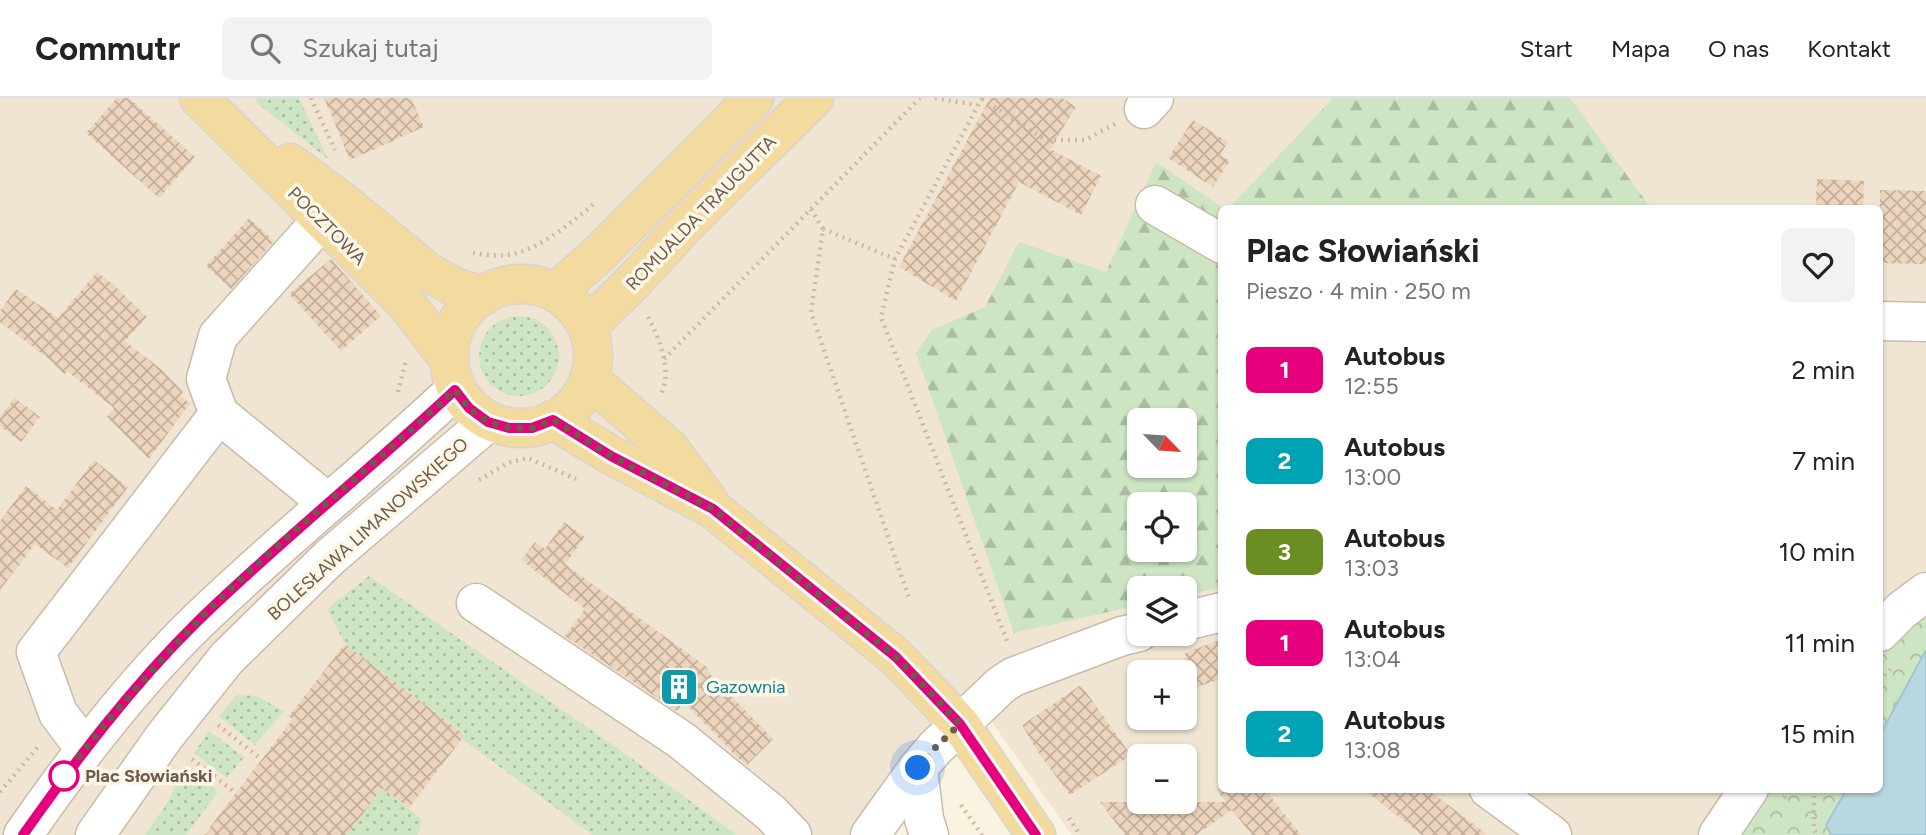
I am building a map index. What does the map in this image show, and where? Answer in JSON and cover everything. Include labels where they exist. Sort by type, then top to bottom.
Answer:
[{"type":"main road","name":"POCZTOWA","points":[[200,98],[404,301],[452,374]]},
{"type":"main road","name":"POCZTOWA","points":[[200,98],[339,199],[429,272],[457,288],[483,296]]},
{"type":"main road","points":[[556,292],[601,252],[754,98]]},
{"type":"main road","name":"ROMUALDA TRAUGUTTA","points":[[587,327],[690,220],[814,98]]},
{"type":"main road","points":[[530,283],[556,292],[574,307],[587,327],[593,362],[589,379],[575,403],[553,420],[532,428],[509,428],[488,422],[469,408],[452,374],[454,332],[483,296],[503,284],[530,283]]},
{"type":"main road","points":[[589,379],[669,448],[713,509]]},
{"type":"main road","points":[[553,420],[611,456],[713,509],[896,657],[1050,823]]},
{"type":"street","points":[[1154,205],[1218,242]]},
{"type":"street","points":[[321,221],[218,336],[206,379],[219,414],[328,503]]},
{"type":"street","points":[[1883,321],[1926,322]]},
{"type":"street","points":[[23,835],[64,776],[139,685],[196,624],[263,560],[412,431],[452,374]]},
{"type":"street","points":[[85,749],[58,713],[36,652],[219,414]]},
{"type":"street","name":"BOLESŁAWA LIMANOWSKIEGO","points":[[95,835],[164,737],[227,658],[329,558],[488,422]]},
{"type":"street","points":[[1883,629],[1926,592]]},
{"type":"street","points":[[476,603],[681,740],[771,813],[792,835]]},
{"type":"street","points":[[1197,618],[1218,613]]},
{"type":"street","points":[[870,835],[935,748],[1001,685],[1013,677],[1127,635]]},
{"type":"street","points":[[918,768],[924,819],[929,835]]},
{"type":"street","points":[[1494,793],[1552,835]]},
{"type":"street","points":[[1718,835],[1746,793]]},
{"type":"path","points":[[664,360],[920,98]]},
{"type":"path","points":[[935,98],[977,106]]},
{"type":"path","points":[[1011,651],[881,317],[895,259],[982,98],[1046,140],[1085,140],[1149,104]]},
{"type":"path","points":[[811,209],[823,229],[895,259]]},
{"type":"path","points":[[473,253],[507,255],[531,248],[572,222]]},
{"type":"path","points":[[823,229],[811,312],[909,598]]},
{"type":"path","points":[[392,399],[398,392],[406,359]]},
{"type":"path","points":[[475,482],[508,463],[528,458],[580,480],[592,479],[611,456]]},
{"type":"path","points":[[230,734],[261,759]]},
{"type":"path","points":[[184,753],[236,793]]},
{"type":"path","points":[[1814,793],[1816,835]]},
{"type":"path","points":[[958,794],[961,806],[982,835]]},
{"type":"path","points":[[1050,823],[1080,835]]},
{"type":"shaded area","points":[[0,98],[1926,98],[1926,613],[1883,649],[1883,205],[1218,205],[1218,793],[1767,793],[1737,835],[1072,835],[986,714],[884,835],[0,835]]},
{"type":"green space","points":[[256,98],[299,98],[328,159],[258,104]]},
{"type":"green space","points":[[1333,98],[1570,98],[1649,205],[1232,205]]},
{"type":"green space","points":[[1156,162],[1219,205],[1218,588],[1197,592],[1197,576],[1127,576],[1127,608],[1014,633],[916,353],[932,330],[985,307],[1019,242],[1106,272]]},
{"type":"green space","points":[[511,316],[527,316],[541,323],[552,334],[559,348],[556,371],[541,389],[527,396],[511,396],[497,389],[486,378],[479,364],[479,348],[486,334],[497,323]]},
{"type":"green space","points":[[369,576],[737,835],[593,835],[462,739],[465,734],[345,644],[327,609]]},
{"type":"green space","points":[[1926,613],[1926,835],[1737,835],[1767,793],[1883,793],[1883,647]]},
{"type":"green space","points":[[237,695],[256,696],[284,711],[255,745],[219,716]]},
{"type":"green space","points":[[209,731],[244,757],[227,778],[194,753]]},
{"type":"green space","points":[[185,766],[218,792],[186,835],[145,835],[165,807]]},
{"type":"green space","points":[[382,788],[421,819],[417,835],[347,835]]},
{"type":"water","points":[[1926,650],[1926,835],[1831,835],[1826,825],[1845,793],[1883,793],[1883,729]]},
{"type":"building","points":[[117,98],[129,98],[195,157],[159,198],[86,133]]},
{"type":"building","points":[[324,98],[411,98],[424,127],[350,160]]},
{"type":"building","points":[[990,98],[1062,98],[1076,107],[1050,149],[1101,176],[1081,215],[1019,182],[956,301],[899,267]]},
{"type":"building","points":[[1193,120],[1228,142],[1220,155],[1230,161],[1213,187],[1168,158]]},
{"type":"building","points":[[1817,179],[1864,181],[1863,205],[1816,205]]},
{"type":"building","points":[[1880,190],[1926,191],[1926,264],[1883,263],[1883,205],[1880,205]]},
{"type":"building","points":[[249,218],[274,241],[231,289],[206,266]]},
{"type":"building","points":[[331,259],[381,316],[341,351],[289,294]]},
{"type":"building","points":[[97,272],[147,317],[125,341],[161,369],[183,392],[180,396],[190,403],[149,459],[107,417],[114,408],[68,372],[64,374],[49,359],[0,322],[0,311],[16,289],[58,318]]},
{"type":"building","points":[[15,398],[40,417],[21,442],[0,426],[0,417]]},
{"type":"building","points":[[94,460],[128,487],[68,568],[35,544],[0,590],[0,521],[26,486],[57,510]]},
{"type":"building","name":"Gazownia","points":[[564,522],[585,537],[565,564],[708,668],[708,672],[773,739],[747,765],[684,702],[677,711],[565,636],[585,609],[521,560],[535,542],[545,549]]},
{"type":"building","points":[[1218,641],[1218,680],[1197,687],[1197,660],[1185,660],[1185,653]]},
{"type":"building","points":[[345,644],[465,735],[409,808],[382,788],[347,835],[204,835],[292,720],[289,716]]},
{"type":"building","points":[[1081,685],[1127,749],[1127,758],[1070,795],[1022,725]]},
{"type":"building","points":[[1219,793],[1268,793],[1301,835],[1252,835],[1232,810],[1196,835],[1125,835],[1100,802],[1127,802],[1127,814],[1197,814],[1197,802],[1226,802]]},
{"type":"building","points":[[1368,793],[1432,793],[1488,835],[1422,835]]},
{"type":"bus line","name":"1","points":[[23,835],[85,749],[139,685],[196,624],[263,560],[412,431],[455,390],[469,408],[488,422],[509,428],[532,428],[553,420],[611,456],[713,509],[896,657],[960,724],[1036,835]]},
{"type":"place","name":"Gazownia","points":[[679,687]]},
{"type":"place","name":"Plac Słowiański","points":[[64,776]]},
{"type":"route","points":[[64,776],[139,685],[196,624],[263,560],[412,431],[455,390],[469,408],[488,422],[509,428],[532,428],[553,420],[611,456],[713,509],[896,657],[960,724],[918,768]]}]
